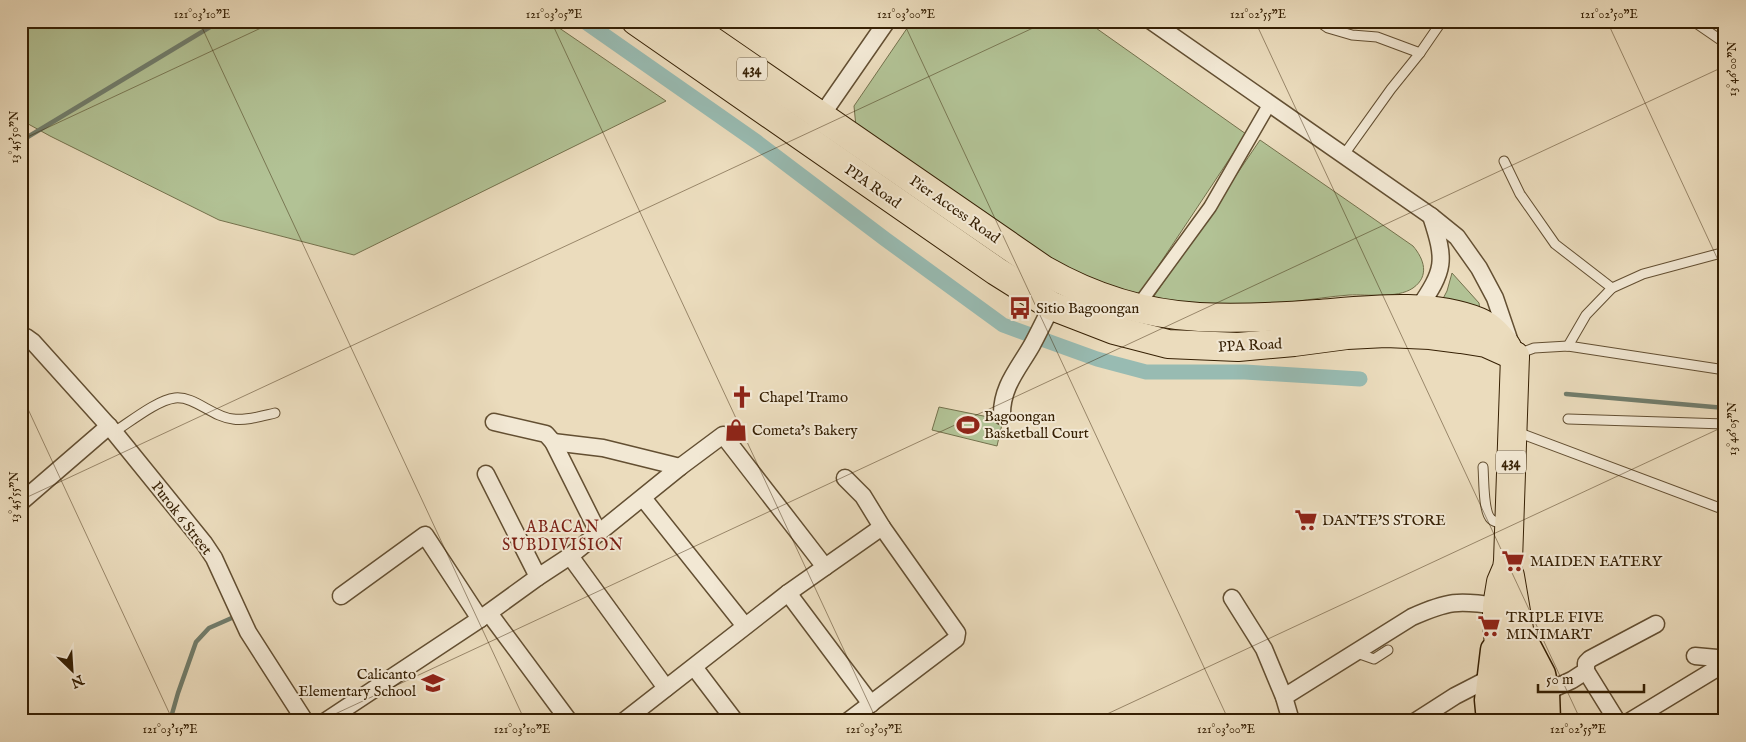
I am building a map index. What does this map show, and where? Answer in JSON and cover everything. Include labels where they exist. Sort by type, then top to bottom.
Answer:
[{"type":"highway","name":"PPA Road","points":[[636,21],[996,271],[1052,306],[1114,330],[1168,344],[1238,347],[1386,332],[1430,335],[1486,343],[1515,356]]},
{"type":"highway","name":"434","points":[[683,21],[820,117]]},
{"type":"highway","name":"Pier Access Road","points":[[820,117],[1044,270],[1068,284],[1094,295]]},
{"type":"highway","name":"PPA Road","points":[[1094,295],[1137,308],[1198,317],[1243,318],[1418,309],[1461,316],[1481,322],[1493,330],[1515,356]]},
{"type":"highway","name":"434","points":[[1515,356],[1507,568],[1501,582],[1504,620],[1522,712]]},
{"type":"main road","name":"434","points":[[1504,620],[1490,678],[1488,700],[1522,712]]},
{"type":"street","points":[[805,139],[887,21]]},
{"type":"street","points":[[1151,21],[1431,216],[1457,237],[1479,268],[1495,298],[1515,356]]},
{"type":"street","points":[[1137,308],[1210,207],[1269,105]]},
{"type":"street","points":[[1418,309],[1439,275],[1441,261],[1441,245],[1431,216]]},
{"type":"street","points":[[1002,416],[1002,402],[1010,381],[1052,306]]},
{"type":"street","name":"Purok 6 Street","points":[[24,338],[33,342],[111,429],[204,543],[214,558],[248,632],[305,721]]},
{"type":"street","points":[[494,422],[546,434],[553,442],[598,532]]},
{"type":"street","points":[[21,502],[111,429]]},
{"type":"street","points":[[326,721],[485,616],[570,556],[680,467],[723,435],[825,567]]},
{"type":"street","points":[[553,442],[603,448],[680,467]]},
{"type":"street","points":[[486,474],[538,577]]},
{"type":"street","points":[[845,478],[863,496],[882,527],[957,633],[956,639],[848,721]]},
{"type":"street","points":[[643,498],[745,626]]},
{"type":"street","points":[[624,721],[788,593],[882,527]]},
{"type":"street","points":[[341,596],[425,535],[485,616],[569,721]]},
{"type":"street","points":[[570,556],[666,688]]},
{"type":"street","points":[[788,593],[871,704]]},
{"type":"street","points":[[1232,598],[1264,649],[1284,697],[1291,721]]},
{"type":"street","points":[[1284,697],[1412,618],[1434,608],[1460,602],[1504,620]]},
{"type":"street","points":[[1617,721],[1586,671],[1586,662],[1656,624]]},
{"type":"street","points":[[1630,721],[1725,664],[1711,656],[1695,656]]},
{"type":"street","points":[[694,667],[735,721]]},
{"type":"street","points":[[1522,712],[1586,671]]},
{"type":"street","points":[[1416,721],[1455,696],[1490,678]]},
{"type":"lane","points":[[1318,21],[1328,28],[1352,34],[1377,37],[1420,54]]},
{"type":"lane","points":[[1343,156],[1391,88],[1420,54],[1442,21]]},
{"type":"lane","points":[[1693,21],[1725,43]]},
{"type":"lane","points":[[1504,161],[1520,194],[1555,244],[1612,288]]},
{"type":"lane","points":[[1568,346],[1586,315],[1612,288],[1643,274],[1725,252]]},
{"type":"lane","points":[[1515,356],[1534,348],[1568,346],[1725,370]]},
{"type":"lane","points":[[111,429],[173,398],[183,398],[215,414],[233,420],[275,413]]},
{"type":"lane","points":[[1568,418],[1725,424]]},
{"type":"lane","points":[[1512,430],[1725,510]]},
{"type":"lane","points":[[1483,467],[1489,518],[1493,521],[1509,525]]},
{"type":"lane","points":[[1357,653],[1374,659],[1388,650]]},
{"type":"green space","points":[[21,21],[549,21],[666,101],[354,255],[219,220],[21,120]]},
{"type":"green space","points":[[912,21],[1086,21],[1246,134],[1137,298],[1075,274],[856,127],[854,106]]},
{"type":"green space","points":[[1260,140],[1413,246],[1420,256],[1424,267],[1422,278],[1418,283],[1413,288],[1399,294],[1349,295],[1253,306],[1196,304],[1152,299]]},
{"type":"green space","points":[[1452,273],[1479,303],[1480,310],[1438,308],[1447,291]]},
{"type":"green space","name":"Bagoongan Basketball Court","points":[[939,407],[1003,420],[997,446],[932,430]]},
{"type":"waterway","points":[[21,141],[220,21]]},
{"type":"waterway","points":[[584,21],[757,142],[1003,325],[1097,359],[1146,372],[1245,372],[1360,379]]},
{"type":"waterway","points":[[1566,394],[1725,408]]},
{"type":"waterway","points":[[166,721],[172,714],[196,642],[209,628],[234,617]]},
{"type":"place","name":"Sitio Bagoongan","points":[[1020,308]]},
{"type":"place","name":"Chapel Tramo","points":[[742,397]]},
{"type":"place","name":"Bagoongan Basketball Court","points":[[968,425]]},
{"type":"place","name":"Cometa's Bakery","points":[[736,430]]},
{"type":"place","name":"DANTE'S STORE","points":[[1306,520]]},
{"type":"place","name":"MAIDEN EATERY","points":[[1513,561]]},
{"type":"place","name":"TRIPLE FIVE MINIMART","points":[[1489,626]]},
{"type":"place","name":"Calicanto Elementary School","points":[[433,683]]},
{"type":"district","name":"ABACAN SUBDIVISION","points":[[563,535]]}]
